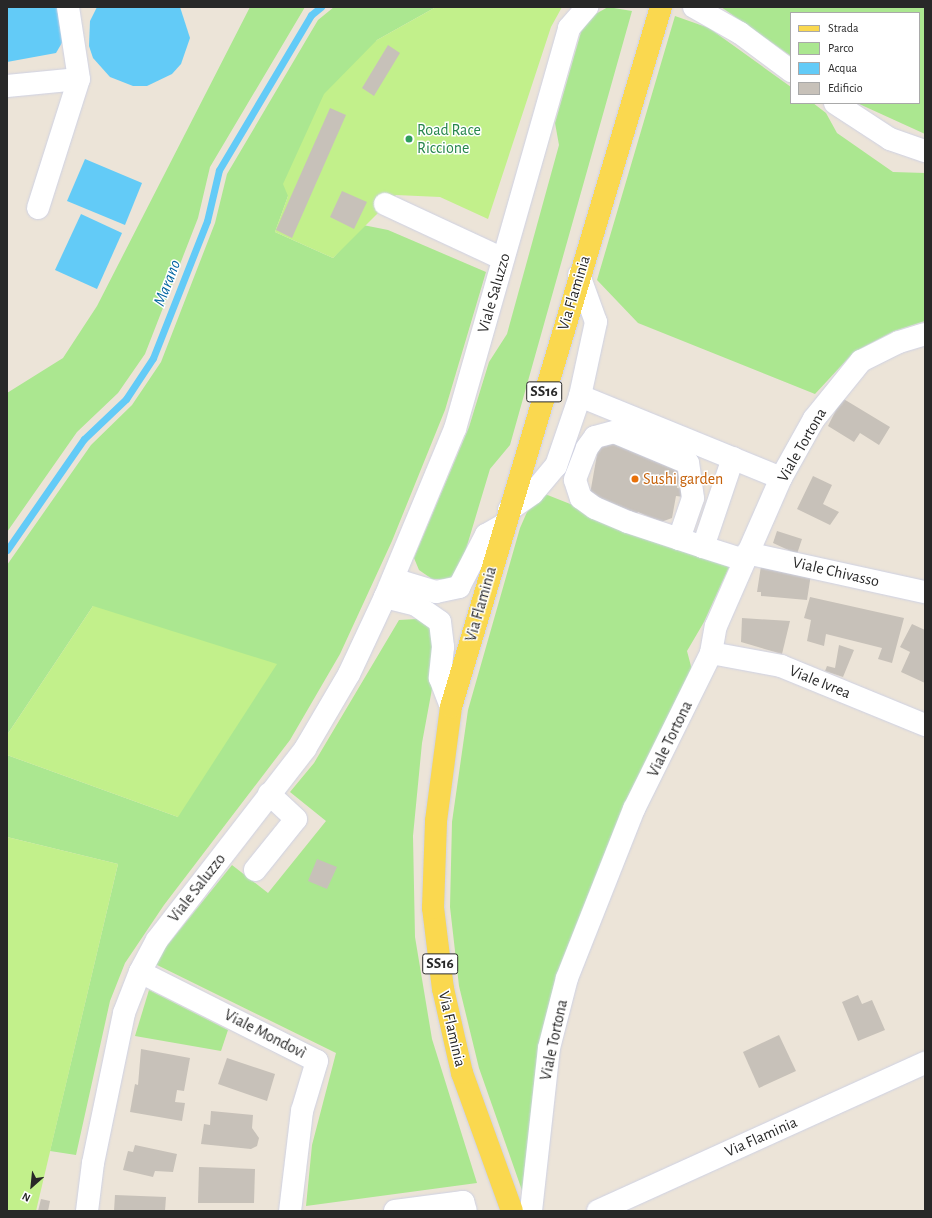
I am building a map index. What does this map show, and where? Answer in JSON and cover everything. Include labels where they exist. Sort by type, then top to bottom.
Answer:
[{"type":"main road","name":"Via Flaminia","points":[[512,1211],[462,1073],[442,982],[434,908],[436,821],[451,707],[579,275],[661,7]]},
{"type":"street","points":[[38,208],[79,79],[68,7]]},
{"type":"street","name":"Viale Saluzzo","points":[[87,1211],[93,1163],[124,1014],[140,972],[157,940],[304,749],[348,674],[389,588],[455,429],[569,28],[587,7]]},
{"type":"street","points":[[694,7],[740,33],[790,69]]},
{"type":"street","points":[[7,86],[79,79]]},
{"type":"street","points":[[837,104],[890,139],[925,151]]},
{"type":"street","points":[[385,204],[503,259]]},
{"type":"street","points":[[389,588],[436,592],[459,587],[486,535],[534,493],[556,466],[580,396],[596,322],[579,275]]},
{"type":"street","name":"Viale Tortona","points":[[531,1211],[549,1048],[568,978],[634,809],[711,653],[716,626],[781,478],[814,419],[861,362],[899,342],[925,334]]},
{"type":"street","points":[[580,396],[655,423],[692,446],[729,454],[781,478]]},
{"type":"street","name":"Viale Chivasso","points":[[692,446],[614,432],[595,437],[587,448],[575,480],[581,498],[595,508],[703,547],[925,592]]},
{"type":"street","points":[[679,539],[693,498],[692,446]]},
{"type":"street","points":[[703,547],[729,454]]},
{"type":"street","points":[[389,588],[440,622],[443,647],[440,678],[451,707]]},
{"type":"street","name":"Viale Ivrea","points":[[711,653],[780,666],[925,725]]},
{"type":"street","points":[[255,870],[296,819],[269,794]]},
{"type":"street","name":"Viale Mondovì","points":[[140,972],[317,1061],[302,1110],[290,1211]]},
{"type":"street","name":"Via Flaminia","points":[[598,1211],[925,1063]]},
{"type":"street","points":[[395,1211],[463,1202],[466,1211]]},
{"type":"green space","points":[[250,7],[305,7],[210,167],[198,218],[145,354],[118,393],[77,432],[7,532],[7,393],[63,358],[97,306]]},
{"type":"green space","points":[[334,7],[436,7],[377,40],[288,196],[275,232],[333,258],[363,225],[388,230],[486,272],[445,410],[392,541],[340,654],[290,740],[164,905],[125,963],[110,1001],[76,1155],[50,1151],[118,864],[7,837],[7,755],[178,817],[93,606],[7,735],[7,565],[91,445],[132,405],[161,362],[215,223],[227,174],[318,20]]},
{"type":"green space","name":"Road Race Riccione","points":[[436,7],[562,7],[551,27],[488,219],[440,197],[396,195],[333,258],[275,232],[288,196],[283,184],[324,94],[377,40]]},
{"type":"green space","points":[[608,7],[632,11],[510,445],[490,469],[460,569],[449,579],[432,579],[419,570],[414,558],[469,427],[489,362],[507,334],[559,145],[555,123],[581,32],[592,16]]},
{"type":"green space","points":[[721,7],[925,7],[925,134],[859,104],[920,104],[920,12],[790,12],[790,55]]},
{"type":"green space","points":[[675,16],[709,28],[790,86],[790,104],[814,104],[826,113],[837,133],[893,172],[925,173],[925,321],[894,331],[854,352],[815,394],[638,323],[597,280]]},
{"type":"green space","points":[[545,494],[729,567],[704,622],[687,651],[692,670],[560,976],[525,1199],[479,1068],[459,986],[450,907],[452,822],[468,710],[520,528],[527,512]]},
{"type":"green space","points":[[93,606],[277,664],[178,817],[7,755],[7,735]]},
{"type":"green space","points":[[417,619],[433,630],[439,651],[422,743],[413,836],[415,937],[432,1039],[477,1183],[306,1206],[312,1145],[336,1053],[153,963],[232,865],[268,893],[326,821],[290,792],[314,763],[399,620]]},
{"type":"green space","points":[[7,837],[118,864],[36,1211],[7,1210]]},
{"type":"green space","points":[[149,990],[228,1030],[221,1051],[135,1036]]},
{"type":"water","points":[[7,7],[57,7],[63,41],[56,53],[7,62]]},
{"type":"water","points":[[97,7],[180,7],[190,38],[181,64],[172,74],[147,86],[133,86],[110,77],[93,58],[89,46],[90,21]]},
{"type":"water","points":[[85,159],[142,183],[125,225],[67,201]]},
{"type":"water","points":[[81,214],[122,233],[97,289],[55,270]]},
{"type":"building","points":[[388,45],[400,53],[374,96],[362,88]]},
{"type":"building","points":[[330,108],[346,115],[292,238],[276,230]]},
{"type":"building","points":[[342,191],[367,202],[354,229],[330,217]]},
{"type":"building","points":[[842,398],[890,427],[879,445],[860,433],[854,442],[828,426]]},
{"type":"building","name":"Sushi garden","points":[[605,436],[680,469],[677,488],[685,489],[684,497],[676,496],[672,518],[661,522],[638,512],[634,519],[590,494],[598,449],[602,447]]},
{"type":"building","points":[[813,476],[832,485],[823,504],[839,512],[830,525],[797,509]]},
{"type":"building","points":[[777,531],[802,539],[797,554],[773,543]]},
{"type":"building","points":[[761,566],[811,574],[807,600],[761,596],[761,592],[757,592]]},
{"type":"building","points":[[810,597],[904,618],[892,663],[878,659],[882,648],[826,634],[824,646],[807,641],[811,620],[804,618]]},
{"type":"building","points":[[742,618],[790,621],[782,654],[741,642]]},
{"type":"building","points":[[912,624],[925,630],[925,683],[901,672],[910,652],[900,647]]},
{"type":"building","points":[[839,645],[854,650],[843,677],[825,671],[827,666],[835,668]]},
{"type":"building","points":[[317,859],[337,867],[327,889],[308,881]]},
{"type":"building","points":[[858,995],[862,1004],[872,1000],[885,1030],[858,1041],[842,1002]]},
{"type":"building","points":[[779,1035],[796,1071],[759,1088],[743,1052]]},
{"type":"building","points":[[141,1049],[190,1058],[184,1091],[177,1090],[175,1102],[185,1103],[182,1121],[130,1112],[135,1084],[138,1085]]},
{"type":"building","points":[[227,1058],[275,1074],[267,1101],[218,1084]]},
{"type":"building","points":[[211,1111],[253,1115],[252,1128],[259,1138],[257,1146],[251,1149],[201,1144],[204,1124],[210,1125]]},
{"type":"building","points":[[135,1145],[177,1154],[173,1172],[155,1171],[153,1177],[123,1170],[128,1151],[133,1152]]},
{"type":"building","points":[[199,1167],[255,1169],[254,1203],[198,1203]]},
{"type":"building","points":[[115,1195],[166,1197],[165,1211],[114,1211]]},
{"type":"building","points":[[41,1199],[50,1201],[48,1211],[38,1211]]},
{"type":"waterway","name":"Marano","points":[[7,550],[84,439],[126,399],[153,358],[207,221],[219,170],[311,15],[321,7]]},
{"type":"place","name":"Road Race Riccione","points":[[409,139]]},
{"type":"place","name":"Sushi garden","points":[[635,479]]}]
